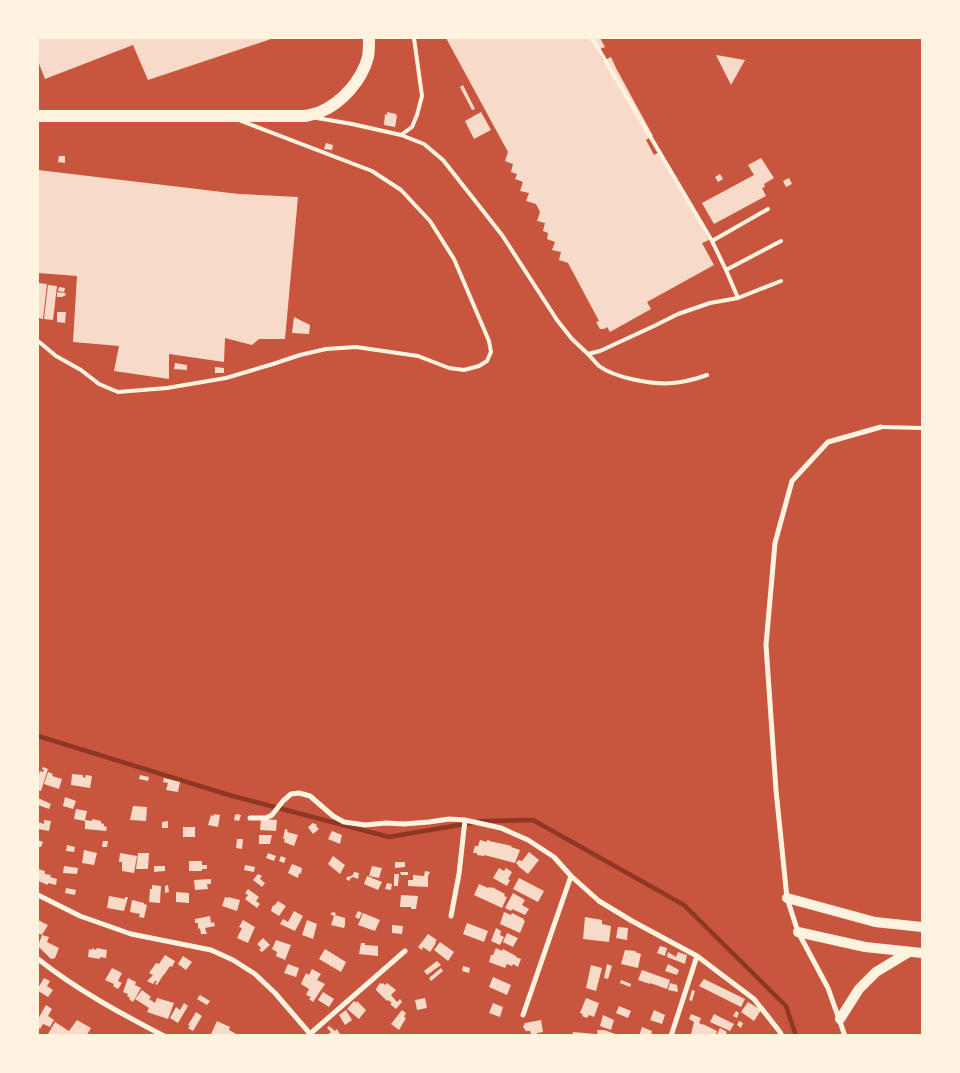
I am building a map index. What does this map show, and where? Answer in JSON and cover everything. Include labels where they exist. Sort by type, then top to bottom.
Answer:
[{"type":"main road","points":[[38,116],[304,116],[321,111],[337,102],[354,85],[364,70],[368,55],[369,38]]},
{"type":"main road","points":[[788,898],[875,922],[922,927]]},
{"type":"main road","points":[[798,932],[865,947],[922,953]]},
{"type":"main road","points":[[840,1019],[860,989],[876,972],[909,952]]},
{"type":"street","points":[[845,1036],[828,988],[798,932],[788,898],[776,790],[766,645],[775,543],[792,481],[828,442],[881,427]]},
{"type":"street","points":[[250,818],[266,818],[272,815],[283,800],[291,794],[299,793],[310,796],[333,816],[344,822],[365,825],[404,824],[449,819],[465,820],[501,828],[528,840],[554,857],[570,876],[599,901],[697,956],[754,1000],[782,1036]]},
{"type":"street","points":[[451,916],[459,874],[465,820]]},
{"type":"street","points":[[523,1015],[570,876]]},
{"type":"street","points":[[38,895],[80,916],[130,934],[212,950],[233,960],[255,974],[312,1034],[405,951]]},
{"type":"street","points":[[671,1036],[697,956]]},
{"type":"street","points":[[38,959],[89,995],[164,1036]]},
{"type":"lane","points":[[401,135],[412,127],[422,96],[414,38]]},
{"type":"lane","points":[[592,38],[712,241],[738,298]]},
{"type":"lane","points":[[38,341],[56,356],[81,370],[99,384],[118,392],[167,388],[226,378],[326,349],[356,347],[418,356],[449,368],[464,370],[479,366],[488,361],[491,352],[489,341],[454,259],[430,221],[401,190],[372,171],[228,116]]},
{"type":"lane","points":[[304,116],[401,135],[424,144],[443,160],[502,235],[565,332],[599,365],[608,371],[645,382],[672,384],[707,375]]},
{"type":"lane","points":[[712,241],[768,209]]},
{"type":"lane","points":[[726,270],[780,241]]},
{"type":"lane","points":[[588,354],[600,351],[678,314],[710,303],[738,298],[781,281]]},
{"type":"lane","points":[[881,427],[922,428]]},
{"type":"building","points":[[38,38],[274,38],[148,80],[133,45],[45,79],[38,61]]},
{"type":"building","points":[[446,38],[600,38],[605,47],[597,50],[603,61],[611,57],[653,136],[646,140],[654,155],[661,151],[709,240],[702,243],[714,265],[647,302],[651,309],[610,332],[607,327],[600,329],[596,322],[599,321],[568,263],[559,260],[561,252],[552,250],[555,242],[547,239],[548,233],[543,231],[545,223],[537,221],[540,212],[536,204],[526,201],[529,193],[520,191],[523,182],[515,179],[517,174],[511,172],[513,164],[505,161],[508,152]]},
{"type":"building","points":[[716,55],[745,60],[731,85]]},
{"type":"building","points":[[463,85],[475,109],[472,110],[460,87]]},
{"type":"building","points":[[387,112],[396,114],[395,127],[384,125]]},
{"type":"building","points":[[481,112],[491,130],[474,139],[465,121]]},
{"type":"building","points":[[326,143],[333,145],[332,150],[324,149]]},
{"type":"building","points":[[59,156],[65,156],[65,163],[58,162]]},
{"type":"building","points":[[761,158],[774,178],[764,184],[765,187],[762,188],[766,196],[714,224],[702,203],[754,175],[748,165]]},
{"type":"building","points":[[38,170],[239,194],[298,197],[285,339],[259,339],[252,345],[225,338],[224,362],[169,354],[169,379],[114,371],[119,346],[73,342],[77,276],[38,273]]},
{"type":"building","points":[[720,174],[723,179],[718,182],[715,177]]},
{"type":"building","points":[[789,178],[792,184],[786,187],[783,181]]},
{"type":"building","points":[[38,283],[47,284],[43,319],[38,318]]},
{"type":"building","points":[[48,285],[57,286],[53,320],[44,319]]},
{"type":"building","points":[[59,287],[65,288],[64,292],[58,291]]},
{"type":"building","points":[[57,292],[65,293],[66,295],[57,297]]},
{"type":"building","points":[[57,312],[66,312],[65,323],[57,322]]},
{"type":"building","points":[[294,317],[310,325],[309,334],[292,333]]},
{"type":"building","points":[[175,363],[187,365],[187,370],[174,369]]},
{"type":"building","points":[[215,367],[224,368],[224,373],[215,373]]},
{"type":"building","points":[[43,767],[48,769],[41,791],[38,790],[38,777],[40,771],[43,772],[44,770],[42,769]]},
{"type":"building","points":[[48,772],[53,774],[52,776],[62,779],[59,789],[44,784]]},
{"type":"building","points":[[72,774],[83,775],[85,778],[86,775],[92,776],[90,788],[71,785]]},
{"type":"building","points":[[140,775],[149,777],[148,781],[139,779]]},
{"type":"building","points":[[164,778],[180,782],[178,792],[166,790],[168,783],[163,782]]},
{"type":"building","points":[[65,797],[76,801],[73,809],[63,806]]},
{"type":"building","points":[[38,798],[51,804],[49,809],[38,805]]},
{"type":"building","points":[[133,806],[147,807],[146,821],[130,820]]},
{"type":"building","points":[[76,809],[87,811],[85,820],[101,821],[107,827],[106,831],[85,829],[85,821],[74,819]]},
{"type":"building","points":[[214,814],[220,815],[218,827],[208,825],[211,815],[214,816]]},
{"type":"building","points":[[237,814],[241,815],[239,821],[234,820]]},
{"type":"building","points":[[261,819],[277,820],[276,831],[260,830]]},
{"type":"building","points":[[44,820],[51,821],[49,831],[38,829],[38,822],[44,824]]},
{"type":"building","points":[[168,821],[168,828],[162,828],[162,822]]},
{"type":"building","points":[[313,823],[319,829],[313,834],[308,827]]},
{"type":"building","points":[[183,827],[195,827],[195,837],[183,837]]},
{"type":"building","points":[[285,829],[288,830],[287,832],[298,835],[294,846],[284,842]]},
{"type":"building","points":[[332,831],[342,835],[340,844],[328,839]]},
{"type":"building","points":[[259,835],[272,835],[270,844],[259,844]]},
{"type":"building","points":[[237,839],[243,839],[242,849],[236,848]]},
{"type":"building","points":[[38,840],[43,842],[41,847],[38,847]]},
{"type":"building","points":[[480,840],[487,842],[489,840],[520,850],[515,863],[473,853],[475,846],[478,846]]},
{"type":"building","points":[[103,841],[108,841],[107,847],[102,847]]},
{"type":"building","points":[[67,845],[75,847],[74,852],[66,851]]},
{"type":"building","points":[[84,850],[97,853],[94,865],[82,863]]},
{"type":"building","points":[[529,852],[539,860],[528,874],[516,863],[519,860],[522,861]]},
{"type":"building","points":[[120,853],[137,856],[134,873],[122,871],[122,862],[119,862]]},
{"type":"building","points":[[138,853],[149,853],[148,869],[136,869]]},
{"type":"building","points":[[268,853],[276,856],[274,861],[266,858]]},
{"type":"building","points":[[281,856],[286,858],[284,863],[279,861]]},
{"type":"building","points":[[333,856],[345,865],[340,874],[328,864]]},
{"type":"building","points":[[189,861],[202,861],[202,865],[207,865],[207,869],[189,871]]},
{"type":"building","points":[[395,862],[405,862],[405,867],[395,868]]},
{"type":"building","points":[[292,864],[302,868],[298,878],[288,873]]},
{"type":"building","points":[[245,865],[255,867],[254,872],[244,870]]},
{"type":"building","points":[[64,866],[78,868],[77,874],[63,873]]},
{"type":"building","points":[[154,866],[165,866],[165,871],[154,872]]},
{"type":"building","points":[[372,866],[382,868],[379,878],[369,876]]},
{"type":"building","points":[[499,868],[504,871],[506,868],[512,872],[507,886],[493,878]]},
{"type":"building","points":[[38,869],[57,879],[56,885],[48,883],[48,885],[38,881]]},
{"type":"building","points":[[425,871],[430,872],[428,887],[408,886],[408,880],[413,880],[413,875],[424,876]]},
{"type":"building","points":[[354,872],[359,873],[358,879],[353,877],[349,881],[346,879],[348,876],[353,875]]},
{"type":"building","points":[[400,872],[408,872],[408,875],[401,875]]},
{"type":"building","points":[[258,874],[262,876],[260,879],[265,883],[262,887],[253,880]]},
{"type":"building","points":[[394,874],[399,874],[398,886],[394,886]]},
{"type":"building","points":[[367,876],[382,882],[378,890],[364,884]]},
{"type":"building","points":[[519,878],[544,891],[538,902],[513,889]]},
{"type":"building","points":[[211,879],[211,884],[207,884],[208,889],[195,890],[194,880]]},
{"type":"building","points":[[387,883],[392,884],[391,890],[385,889]]},
{"type":"building","points":[[479,884],[488,888],[492,887],[505,894],[504,896],[507,897],[502,908],[474,895]]},
{"type":"building","points":[[152,885],[161,886],[160,903],[149,902]]},
{"type":"building","points":[[168,885],[169,892],[165,893],[165,886]]},
{"type":"building","points":[[66,888],[76,890],[75,895],[65,893]]},
{"type":"building","points":[[248,889],[259,897],[256,901],[260,904],[257,908],[245,899],[248,895],[245,893]]},
{"type":"building","points":[[176,892],[189,893],[189,903],[176,902]]},
{"type":"building","points":[[513,893],[525,900],[522,905],[529,909],[525,915],[505,908]]},
{"type":"building","points":[[401,895],[418,896],[416,909],[400,907]]},
{"type":"building","points":[[109,896],[125,899],[125,897],[128,897],[124,911],[107,908]]},
{"type":"building","points":[[225,897],[240,900],[237,911],[222,906]]},
{"type":"building","points":[[132,900],[147,905],[144,918],[139,917],[140,914],[130,912]]},
{"type":"building","points":[[278,901],[286,906],[279,916],[271,911],[273,905]]},
{"type":"building","points":[[294,911],[303,916],[295,931],[280,924],[283,919],[288,922]]},
{"type":"building","points":[[358,911],[362,913],[359,919],[355,917]]},
{"type":"building","points":[[504,912],[511,915],[512,913],[524,919],[525,921],[520,933],[500,924]]},
{"type":"building","points":[[336,913],[335,915],[345,918],[344,928],[331,925],[334,916],[330,914]]},
{"type":"building","points":[[363,913],[380,920],[375,931],[358,925]]},
{"type":"building","points":[[210,916],[211,923],[214,922],[215,926],[205,928],[207,934],[201,934],[195,919]]},
{"type":"building","points":[[585,917],[602,920],[602,924],[611,926],[609,942],[583,939]]},
{"type":"building","points":[[38,920],[48,925],[42,935],[38,933]]},
{"type":"building","points":[[243,920],[255,927],[248,943],[237,938],[242,928],[239,927]]},
{"type":"building","points":[[307,920],[317,924],[313,939],[302,935]]},
{"type":"building","points":[[467,923],[488,931],[484,942],[463,934]]},
{"type":"building","points":[[392,925],[403,926],[402,934],[392,933]]},
{"type":"building","points":[[618,927],[628,928],[627,940],[616,938]]},
{"type":"building","points":[[496,928],[501,931],[500,935],[504,937],[500,945],[491,941]]},
{"type":"building","points":[[507,933],[518,938],[513,947],[503,942]]},
{"type":"building","points":[[428,934],[437,940],[430,952],[423,947],[422,950],[418,947]]},
{"type":"building","points":[[42,935],[49,937],[47,942],[59,948],[55,958],[51,959],[38,946]]},
{"type":"building","points":[[263,938],[270,945],[262,952],[257,944]]},
{"type":"building","points":[[276,940],[291,945],[285,960],[276,956],[277,952],[272,949]]},
{"type":"building","points":[[440,942],[454,952],[448,961],[434,950]]},
{"type":"building","points":[[361,943],[378,946],[378,956],[359,954]]},
{"type":"building","points":[[660,946],[667,948],[665,956],[657,953]]},
{"type":"building","points":[[92,948],[107,950],[106,958],[88,957],[89,949],[92,950]]},
{"type":"building","points":[[496,948],[502,951],[503,949],[521,959],[518,967],[513,964],[512,966],[507,964],[505,968],[489,962]]},
{"type":"building","points":[[325,949],[346,962],[341,972],[319,959]]},
{"type":"building","points":[[625,950],[636,951],[641,954],[638,968],[621,964]]},
{"type":"building","points":[[668,952],[676,957],[678,952],[687,955],[685,964],[667,957]]},
{"type":"building","points":[[165,955],[175,961],[172,967],[170,966],[157,985],[155,984],[157,981],[153,984],[147,981],[153,975],[149,973]]},
{"type":"building","points":[[183,956],[192,962],[186,970],[178,964]]},
{"type":"building","points":[[437,961],[441,965],[427,975],[424,971]]},
{"type":"building","points":[[288,964],[299,968],[296,977],[284,973]]},
{"type":"building","points":[[607,964],[612,966],[608,979],[604,978]]},
{"type":"building","points":[[668,964],[679,970],[677,975],[665,971]]},
{"type":"building","points":[[591,965],[602,968],[596,991],[586,988]]},
{"type":"building","points":[[463,966],[470,968],[469,973],[462,971]]},
{"type":"building","points":[[112,968],[122,973],[118,981],[122,983],[118,989],[113,986],[114,984],[105,980]]},
{"type":"building","points":[[441,968],[443,971],[431,981],[429,978]]},
{"type":"building","points":[[312,969],[321,974],[317,980],[325,984],[313,1002],[309,999],[311,997],[306,995],[309,989],[301,984],[306,973],[309,975]]},
{"type":"building","points":[[642,970],[670,980],[667,989],[638,980]]},
{"type":"building","points":[[493,977],[511,985],[507,995],[489,987]]},
{"type":"building","points":[[44,978],[50,981],[47,986],[53,990],[48,997],[38,991]]},
{"type":"building","points":[[128,978],[136,982],[135,985],[141,988],[133,1002],[127,996],[128,994],[123,992]]},
{"type":"building","points":[[704,979],[745,999],[741,1007],[699,986]]},
{"type":"building","points":[[621,980],[631,984],[630,987],[620,983]]},
{"type":"building","points":[[380,983],[385,985],[387,983],[396,990],[391,995],[397,1002],[400,999],[402,1002],[396,1009],[390,1004],[392,1003],[387,1001],[376,990]]},
{"type":"building","points":[[670,983],[677,985],[678,992],[668,990]]},
{"type":"building","points":[[142,990],[155,1003],[157,998],[174,1003],[168,1019],[147,1012],[149,1008],[135,999]]},
{"type":"building","points":[[692,990],[695,991],[692,1001],[689,1000]]},
{"type":"building","points":[[323,992],[334,999],[329,1007],[318,1000]]},
{"type":"building","points":[[200,995],[210,1001],[207,1005],[197,999]]},
{"type":"building","points":[[425,998],[427,1008],[417,1010],[415,1000]]},
{"type":"building","points":[[586,998],[599,1003],[594,1017],[589,1015],[587,1018],[580,1013]]},
{"type":"building","points":[[354,1001],[356,1003],[357,1001],[366,1010],[359,1019],[347,1009]]},
{"type":"building","points":[[748,1002],[761,1010],[754,1021],[741,1012]]},
{"type":"building","points":[[184,1003],[188,1006],[178,1023],[170,1018],[176,1007],[180,1010]]},
{"type":"building","points":[[493,1003],[503,1007],[500,1017],[489,1013]]},
{"type":"building","points":[[46,1005],[52,1009],[48,1016],[54,1020],[50,1027],[43,1024],[40,1029],[38,1027],[38,1019]]},
{"type":"building","points":[[619,1006],[631,1011],[628,1018],[616,1013]]},
{"type":"building","points":[[346,1010],[352,1020],[345,1025],[339,1015]]},
{"type":"building","points":[[402,1010],[406,1013],[404,1017],[406,1018],[399,1030],[391,1024]]},
{"type":"building","points":[[654,1010],[665,1015],[662,1024],[650,1020]]},
{"type":"building","points":[[736,1011],[739,1013],[737,1018],[733,1016]]},
{"type":"building","points":[[196,1012],[202,1016],[193,1031],[188,1028],[190,1026],[188,1025]]},
{"type":"building","points":[[691,1014],[701,1018],[699,1023],[717,1031],[715,1036],[711,1034],[712,1036],[709,1036],[709,1034],[708,1036],[697,1036],[691,1034],[694,1022],[689,1019]]},
{"type":"building","points":[[714,1014],[734,1024],[730,1031],[710,1022]]},
{"type":"building","points":[[603,1015],[614,1020],[611,1030],[600,1026]]},
{"type":"building","points":[[77,1020],[91,1028],[86,1036],[47,1036],[55,1022],[69,1031]]},
{"type":"building","points":[[541,1020],[543,1032],[537,1033],[538,1036],[532,1036],[530,1031],[526,1031],[523,1027],[525,1023]]},
{"type":"building","points":[[217,1021],[230,1027],[229,1030],[240,1036],[214,1036],[211,1034]]},
{"type":"building","points":[[739,1021],[743,1023],[741,1028],[737,1025]]},
{"type":"building","points":[[329,1026],[335,1031],[337,1029],[341,1036],[326,1036],[331,1032],[327,1028]]},
{"type":"building","points":[[642,1027],[652,1031],[651,1036],[639,1036]]},
{"type":"building","points":[[720,1028],[727,1032],[725,1036],[716,1036]]},
{"type":"building","points":[[597,1030],[604,1030],[621,1036],[598,1036]]},
{"type":"building","points":[[573,1032],[596,1034],[596,1036],[572,1036]]},
{"type":"waterway","points":[[38,736],[229,795],[389,837],[483,821],[533,820],[684,905],[786,1006],[796,1036]]}]
